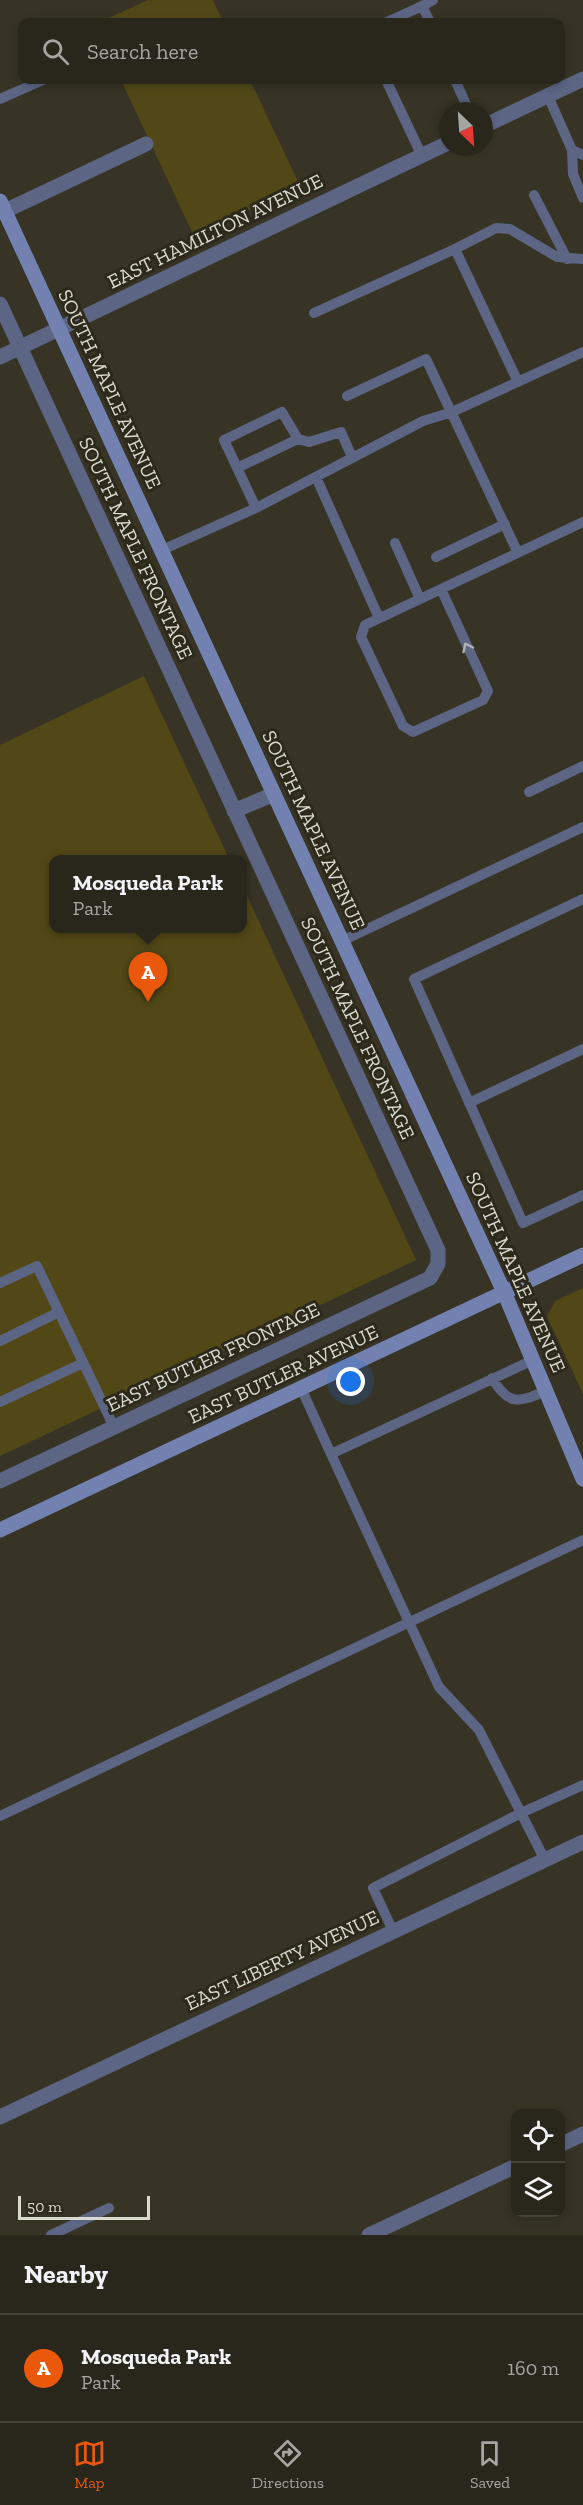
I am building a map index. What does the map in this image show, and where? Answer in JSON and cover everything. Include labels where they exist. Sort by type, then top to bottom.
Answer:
[{"type":"main road","name":"SOUTH MAPLE AVENUE","points":[[2,206],[504,1292],[583,1479]]},
{"type":"main road","name":"EAST BUTLER AVENUE","points":[[0,1530],[583,1255]]},
{"type":"street","points":[[493,122],[583,79]]},
{"type":"street","points":[[2,206],[146,144]]},
{"type":"street","name":"EAST HAMILTON AVENUE","points":[[0,357],[439,148]]},
{"type":"street","name":"SOUTH MAPLE FRONTAGE","points":[[0,304],[438,1250],[438,1264]]},
{"type":"street","points":[[234,811],[274,794]]},
{"type":"street","name":"EAST BUTLER FRONTAGE","points":[[0,1481],[430,1278],[438,1264]]},
{"type":"street","name":"EAST LIBERTY AVENUE","points":[[0,2117],[583,1842]]},
{"type":"street","points":[[565,2143],[583,2134]]},
{"type":"street","points":[[369,2235],[511,2168]]},
{"type":"lane","points":[[396,18],[433,0]]},
{"type":"lane","points":[[422,6],[428,18]]},
{"type":"lane","points":[[0,99],[34,84]]},
{"type":"lane","points":[[388,84],[422,156]]},
{"type":"lane","points":[[457,84],[465,102]]},
{"type":"lane","points":[[548,96],[572,150],[573,174],[583,198]]},
{"type":"lane","points":[[572,150],[583,155]]},
{"type":"lane","points":[[534,195],[567,259]]},
{"type":"lane","points":[[314,313],[496,228],[504,227],[558,257],[583,259]]},
{"type":"lane","points":[[455,249],[518,382]]},
{"type":"lane","points":[[162,550],[256,508],[423,421],[452,412],[583,352]]},
{"type":"lane","points":[[347,396],[426,359],[518,553]]},
{"type":"lane","points":[[256,508],[224,440],[282,412],[298,439]]},
{"type":"lane","points":[[237,468],[298,439],[309,442],[341,432],[352,457]]},
{"type":"lane","points":[[316,477],[379,618]]},
{"type":"lane","points":[[441,589],[488,691],[483,700],[413,732],[403,726],[361,637],[365,625],[379,618],[583,522]]},
{"type":"lane","points":[[436,557],[504,524]]},
{"type":"lane","points":[[395,543],[420,599]]},
{"type":"lane","points":[[529,792],[583,766]]},
{"type":"lane","points":[[342,941],[583,827]]},
{"type":"lane","points":[[583,899],[414,979],[523,1223],[583,1195]]},
{"type":"lane","points":[[470,1103],[583,1049]]},
{"type":"lane","points":[[0,1283],[37,1266],[114,1427]]},
{"type":"lane","points":[[0,1341],[59,1312]]},
{"type":"lane","points":[[331,1454],[533,1360]]},
{"type":"lane","points":[[0,1402],[83,1363]]},
{"type":"lane","points":[[492,1378],[499,1389],[514,1401],[520,1402],[546,1391]]},
{"type":"lane","points":[[301,1388],[439,1688],[479,1730],[545,1860]]},
{"type":"lane","points":[[0,1816],[583,1540]]},
{"type":"lane","points":[[393,1931],[373,1888],[521,1813],[583,1785]]},
{"type":"lane","points":[[51,2235],[109,2208]]},
{"type":"shaded area","points":[[148,0],[213,0],[221,18],[109,18]]},
{"type":"shaded area","points":[[123,84],[252,84],[300,186],[194,236]]},
{"type":"shaded area","points":[[144,676],[227,855],[49,855],[49,933],[247,933],[247,896],[416,1260],[0,1456],[0,745]]},
{"type":"shaded area","points":[[583,1288],[583,1394],[547,1316],[555,1301]]},
{"type":"place","name":"Mosqueda Park","points":[[148,1002]]}]
